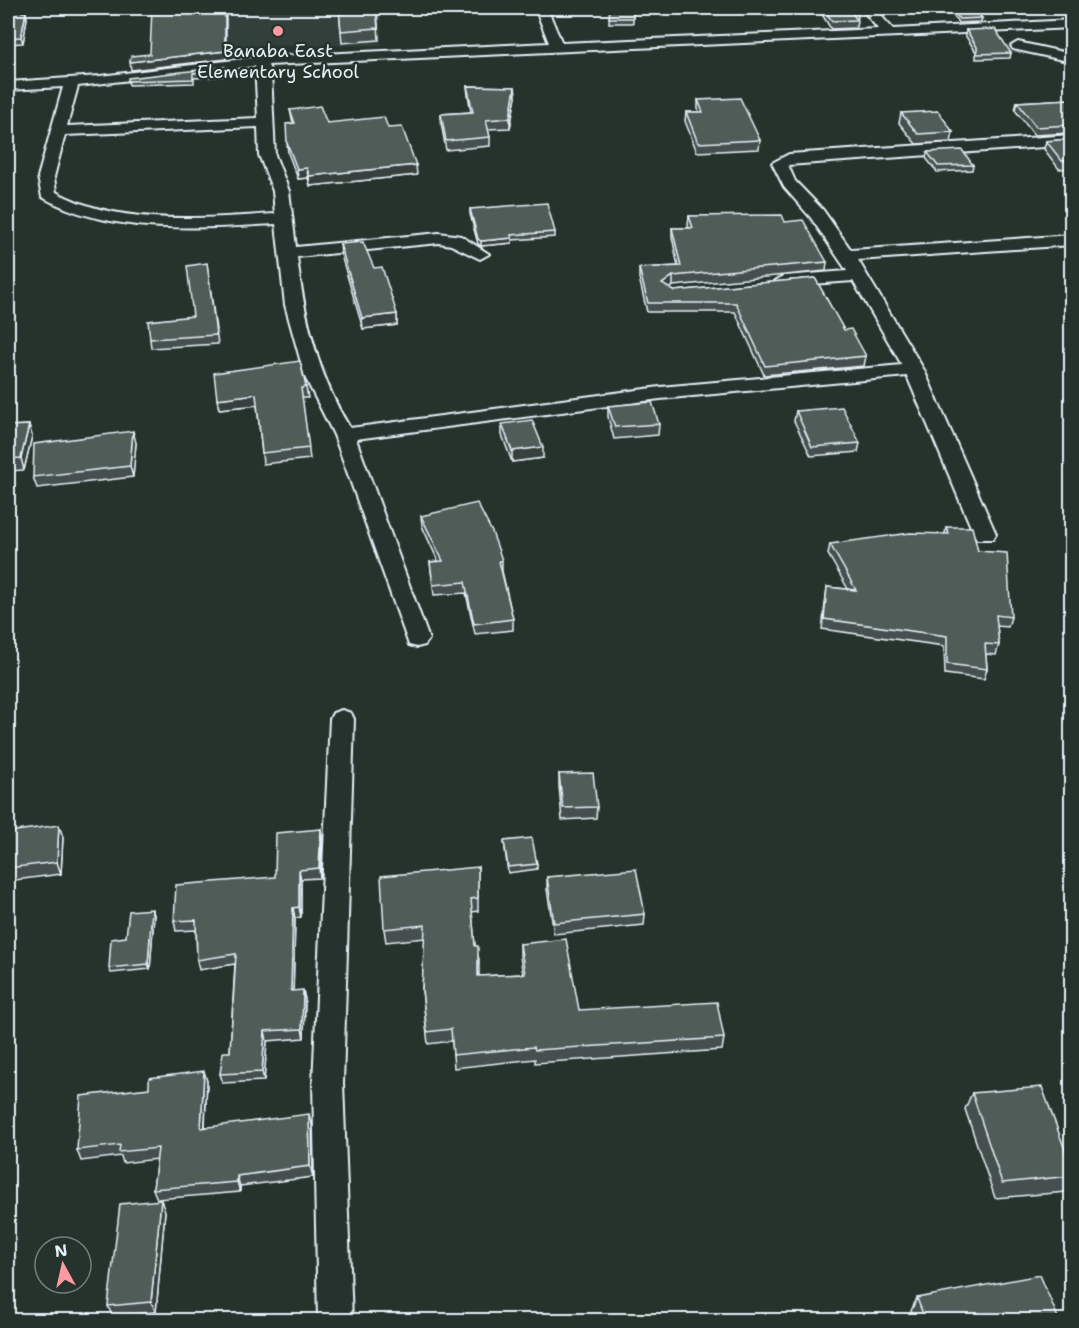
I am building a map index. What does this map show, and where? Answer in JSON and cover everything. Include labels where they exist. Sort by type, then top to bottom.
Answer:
[{"type":"street","points":[[541,8],[557,47]]},
{"type":"street","points":[[867,8],[889,33]]},
{"type":"street","points":[[8,86],[71,82],[260,61],[1071,24]]},
{"type":"street","points":[[1018,46],[1071,58]]},
{"type":"street","points":[[260,61],[264,73],[267,155],[281,191],[298,323],[315,377],[344,435],[417,639]]},
{"type":"street","points":[[71,82],[46,187],[48,194],[59,204],[100,214],[176,222],[285,218]]},
{"type":"street","points":[[60,131],[266,122]]},
{"type":"street","points":[[985,534],[914,370],[846,256],[817,214],[781,173],[780,163],[789,159],[1071,140]]},
{"type":"street","points":[[289,253],[439,238],[455,240],[480,254]]},
{"type":"street","points":[[846,256],[1071,240]]},
{"type":"street","points":[[769,283],[857,275]]},
{"type":"street","points":[[344,435],[660,393],[914,370]]},
{"type":"street","points":[[335,1320],[328,1083],[342,719]]},
{"type":"shaded area","name":"Banaba East Elementary School","points":[[188,8],[380,8],[381,45],[170,47]]},
{"type":"building","points":[[8,8],[23,8],[22,12],[26,12],[21,37],[8,38]]},
{"type":"building","points":[[152,8],[225,8],[225,51],[130,62],[131,56],[150,54]]},
{"type":"building","points":[[339,8],[376,8],[378,28],[341,31]]},
{"type":"building","points":[[610,8],[633,8],[633,18],[609,18]]},
{"type":"building","points":[[823,8],[855,8],[858,13],[852,13],[857,20],[832,21]]},
{"type":"building","points":[[952,8],[973,8],[982,18],[959,19]]},
{"type":"building","points":[[995,29],[1011,53],[977,54],[977,47],[966,30]]},
{"type":"building","points":[[225,67],[225,71],[193,73],[193,79],[128,81],[128,78]]},
{"type":"building","points":[[467,86],[515,87],[510,118],[486,120],[490,137],[446,141],[441,114],[473,112]]},
{"type":"building","points":[[740,98],[760,140],[698,143],[686,112],[703,112],[698,100]]},
{"type":"building","points":[[1071,99],[1071,125],[1036,127],[1017,102]]},
{"type":"building","points":[[320,106],[327,123],[384,117],[388,128],[402,127],[416,165],[309,176],[307,168],[297,169],[287,143],[286,124],[295,123],[290,110]]},
{"type":"building","points":[[938,111],[953,132],[918,134],[901,113]]},
{"type":"building","points":[[1071,139],[1071,160],[1062,161],[1046,141]]},
{"type":"building","points":[[962,150],[973,165],[938,166],[927,152]]},
{"type":"building","points":[[547,203],[555,232],[511,235],[512,238],[481,241],[478,239],[470,209]]},
{"type":"building","points":[[782,215],[785,222],[803,220],[827,262],[673,276],[662,284],[674,291],[815,278],[844,330],[851,329],[866,356],[765,366],[736,303],[648,303],[639,268],[681,266],[672,228],[693,228],[689,216]]},
{"type":"building","points":[[363,242],[374,268],[382,267],[397,314],[362,318],[340,244]]},
{"type":"building","points":[[207,263],[216,335],[150,339],[148,321],[193,316],[187,266]]},
{"type":"building","points":[[300,361],[306,387],[301,388],[309,448],[262,453],[256,394],[217,399],[214,373]]},
{"type":"building","points":[[652,402],[659,424],[615,427],[608,406]]},
{"type":"building","points":[[842,407],[860,443],[812,447],[796,411]]},
{"type":"building","points":[[532,420],[543,447],[512,451],[502,424]]},
{"type":"building","points":[[29,425],[21,458],[8,459],[8,426]]},
{"type":"building","points":[[133,431],[130,466],[33,477],[34,444]]},
{"type":"building","points":[[477,503],[492,532],[502,560],[499,561],[513,619],[474,624],[465,582],[433,585],[430,562],[443,561],[421,516]]},
{"type":"building","points":[[946,527],[972,527],[978,551],[1007,553],[1011,617],[996,615],[999,645],[985,644],[987,669],[947,664],[947,636],[824,619],[827,587],[856,590],[830,544],[910,533],[949,534]]},
{"type":"building","points":[[593,773],[597,807],[563,808],[559,774]]},
{"type":"building","points":[[59,825],[57,862],[8,868],[8,832]]},
{"type":"building","points":[[321,829],[319,868],[299,870],[299,907],[293,908],[291,991],[303,990],[302,1029],[265,1031],[262,1072],[220,1074],[223,1052],[230,1052],[236,954],[197,960],[196,920],[174,921],[176,885],[275,877],[276,833]]},
{"type":"building","points":[[532,838],[537,864],[508,867],[504,841]]},
{"type":"building","points":[[478,867],[478,898],[471,899],[475,946],[478,946],[478,976],[525,974],[520,944],[566,939],[579,1010],[717,1002],[724,1038],[535,1050],[534,1047],[453,1055],[451,1029],[427,1032],[422,990],[425,925],[384,929],[381,876]]},
{"type":"building","points":[[636,869],[645,914],[554,923],[547,877]]},
{"type":"building","points":[[152,909],[148,964],[109,968],[111,939],[126,937],[129,911]]},
{"type":"building","points":[[204,1071],[201,1128],[309,1114],[310,1166],[237,1176],[237,1182],[153,1189],[158,1148],[119,1152],[120,1145],[77,1150],[81,1096],[149,1088],[149,1078]]},
{"type":"building","points":[[1042,1087],[1071,1166],[1071,1176],[1002,1183],[972,1093]]},
{"type":"building","points":[[161,1200],[151,1302],[108,1306],[120,1204]]},
{"type":"building","points":[[1040,1275],[1059,1320],[925,1320],[917,1298]]},
{"type":"place","name":"Banaba East Elementary School","points":[[278,31]]}]
